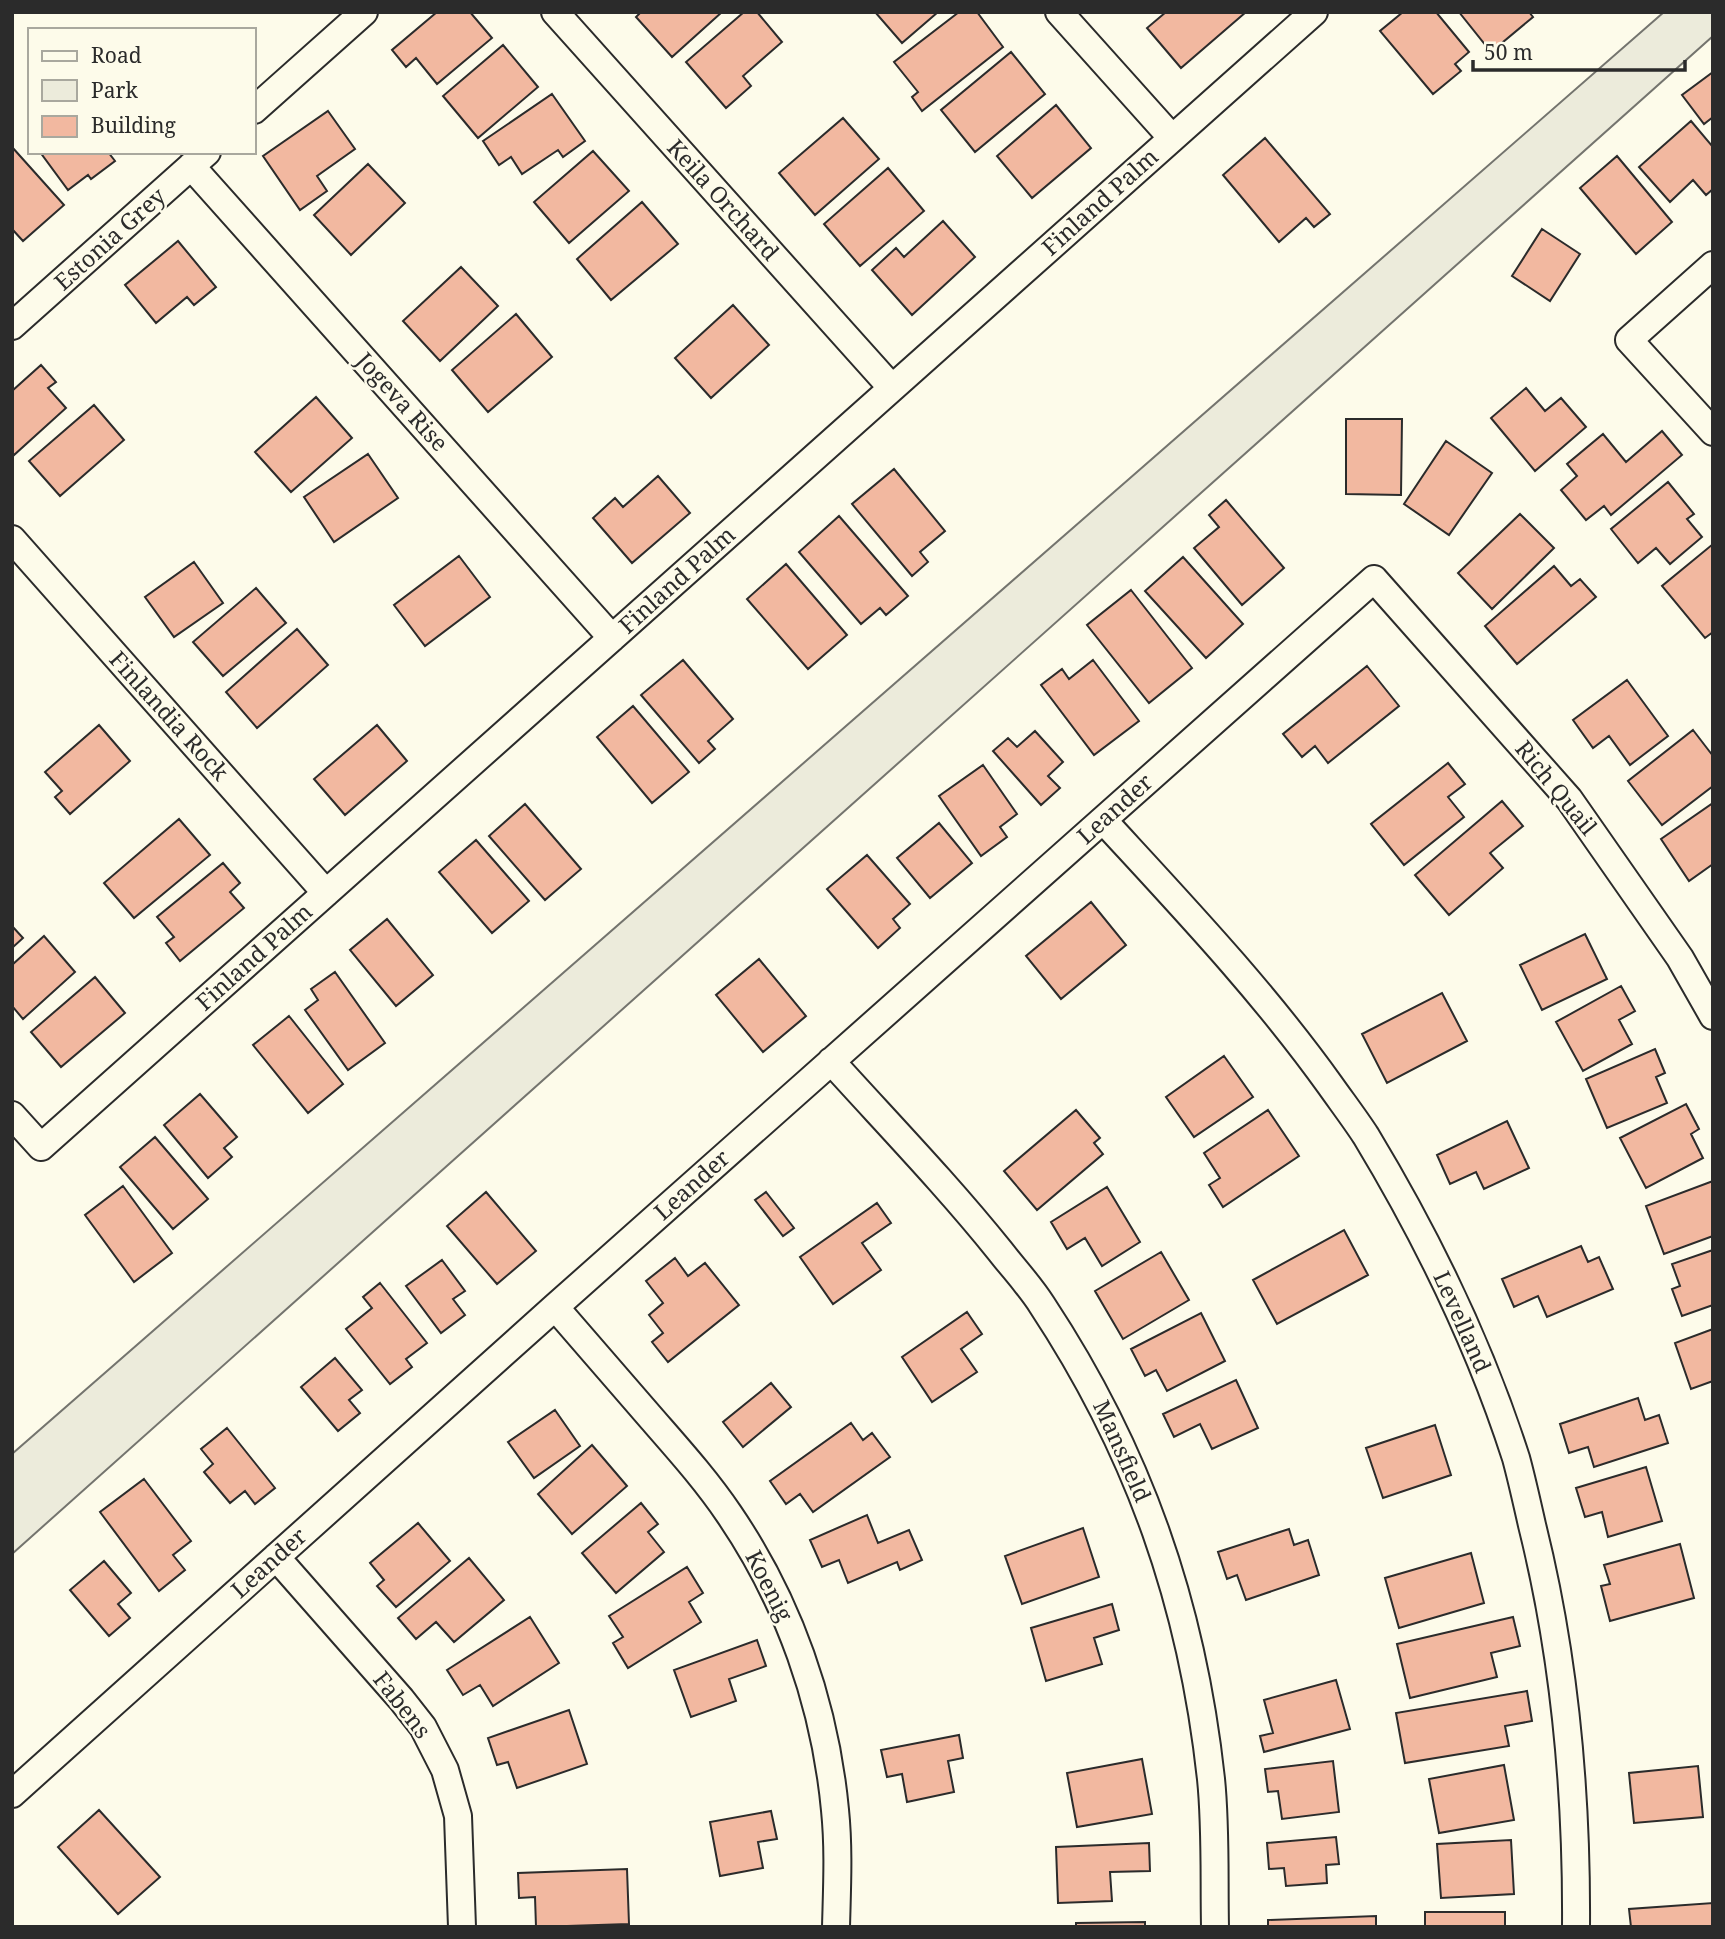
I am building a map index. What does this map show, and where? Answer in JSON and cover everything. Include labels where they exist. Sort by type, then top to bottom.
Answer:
[{"type":"street","points":[[256,108],[364,12]]},
{"type":"street","name":"Keila Orchard","points":[[555,12],[891,388]]},
{"type":"street","points":[[1059,12],[1171,138]]},
{"type":"street","name":"Finland Palm","points":[[12,1115],[41,1147],[1314,12]]},
{"type":"street","name":"Estonia Grey","points":[[12,326],[199,159]]},
{"type":"street","name":"Jogeva Rise","points":[[199,159],[612,638]]},
{"type":"street","points":[[1713,265],[1629,340],[1713,432]]},
{"type":"street","name":"Finlandia Rock","points":[[12,539],[326,893]]},
{"type":"street","name":"Leander","points":[[12,1794],[1374,579]]},
{"type":"street","name":"Rich Quail","points":[[1374,579],[1569,799],[1680,958],[1713,1016]]},
{"type":"street","name":"Levelland","points":[[1103,820],[1215,942],[1299,1042],[1365,1135],[1426,1244],[1481,1362],[1516,1460],[1544,1573],[1563,1680],[1572,1761],[1576,1927]]},
{"type":"street","name":"Mansfield","points":[[831,1061],[963,1205],[1041,1303],[1095,1391],[1139,1483],[1173,1580],[1198,1679],[1212,1781],[1215,1927]]},
{"type":"street","name":"Koenig","points":[[555,1307],[682,1453],[728,1513],[762,1567],[790,1625],[811,1685],[827,1748],[835,1811],[836,1927]]},
{"type":"street","name":"Fabens","points":[[276,1557],[424,1727],[445,1770],[458,1816],[462,1927]]},
{"type":"green space","points":[[1664,12],[1713,12],[1713,36],[12,1554],[12,1454]]},
{"type":"building","points":[[437,12],[470,12],[492,38],[437,84],[416,58],[406,67],[392,50]]},
{"type":"building","points":[[641,12],[722,12],[672,57],[636,17]]},
{"type":"building","points":[[744,12],[757,12],[782,42],[743,76],[751,86],[726,108],[686,62]]},
{"type":"building","points":[[875,12],[938,12],[902,43]]},
{"type":"building","points":[[959,12],[977,12],[1003,47],[922,111],[912,97],[918,92],[894,62]]},
{"type":"building","points":[[1166,12],[1246,12],[1181,68],[1147,28]]},
{"type":"building","points":[[1403,12],[1436,12],[1469,52],[1455,64],[1461,71],[1433,94],[1380,31]]},
{"type":"building","points":[[1459,12],[1529,12],[1533,17],[1491,52]]},
{"type":"building","points":[[503,45],[538,87],[478,138],[443,96]]},
{"type":"building","points":[[1011,52],[1045,94],[975,152],[941,110]]},
{"type":"building","points":[[1713,72],[1713,117],[1704,124],[1682,95]]},
{"type":"building","points":[[552,94],[585,141],[563,157],[558,150],[522,174],[511,157],[499,165],[483,141]]},
{"type":"building","points":[[1056,105],[1091,148],[1032,198],[997,156]]},
{"type":"building","points":[[328,111],[355,149],[317,176],[327,191],[300,210],[263,156]]},
{"type":"building","points":[[843,118],[879,159],[815,215],[779,173]]},
{"type":"building","points":[[1691,121],[1713,147],[1713,189],[1706,195],[1693,180],[1670,202],[1639,167]]},
{"type":"building","points":[[1265,138],[1330,214],[1314,227],[1306,218],[1279,242],[1223,175]]},
{"type":"building","points":[[12,147],[64,205],[23,241],[12,229]]},
{"type":"building","points":[[593,151],[629,191],[569,243],[534,202]]},
{"type":"building","points":[[41,154],[110,154],[115,161],[91,179],[88,175],[68,190]]},
{"type":"building","points":[[1617,156],[1672,222],[1636,254],[1580,188]]},
{"type":"building","points":[[368,164],[405,203],[351,255],[314,215]]},
{"type":"building","points":[[888,168],[924,211],[860,266],[824,224]]},
{"type":"building","points":[[642,202],[678,244],[611,300],[577,259]]},
{"type":"building","points":[[943,221],[975,257],[912,315],[872,270],[896,248],[904,257]]},
{"type":"building","points":[[1542,229],[1580,254],[1550,301],[1512,276]]},
{"type":"building","points":[[178,241],[216,287],[194,305],[187,297],[156,323],[125,285]]},
{"type":"building","points":[[461,267],[498,306],[440,361],[403,321]]},
{"type":"building","points":[[733,305],[769,345],[711,398],[675,358]]},
{"type":"building","points":[[516,314],[552,357],[488,412],[452,370]]},
{"type":"building","points":[[41,365],[56,382],[48,388],[66,408],[14,455],[12,391]]},
{"type":"building","points":[[1526,388],[1545,411],[1561,398],[1586,427],[1535,471],[1491,418]]},
{"type":"building","points":[[316,397],[352,438],[291,492],[255,452]]},
{"type":"building","points":[[94,405],[124,440],[60,496],[29,461]]},
{"type":"building","points":[[1346,419],[1402,419],[1401,495],[1346,494]]},
{"type":"building","points":[[1662,431],[1682,455],[1611,515],[1604,506],[1586,520],[1561,490],[1577,476],[1567,464],[1603,434],[1626,462]]},
{"type":"building","points":[[1446,441],[1492,473],[1449,535],[1404,504]]},
{"type":"building","points":[[368,454],[398,498],[334,542],[304,497]]},
{"type":"building","points":[[894,469],[945,531],[920,552],[928,562],[912,576],[852,504]]},
{"type":"building","points":[[658,476],[690,513],[632,563],[593,518],[615,498],[623,507]]},
{"type":"building","points":[[1668,482],[1694,514],[1687,519],[1702,537],[1670,564],[1656,548],[1638,563],[1611,529]]},
{"type":"building","points":[[1226,500],[1284,568],[1242,605],[1194,548],[1219,527],[1209,515]]},
{"type":"building","points":[[1520,514],[1554,548],[1492,609],[1458,573]]},
{"type":"building","points":[[839,516],[908,596],[886,615],[880,608],[861,624],[799,552]]},
{"type":"building","points":[[1713,544],[1713,632],[1705,638],[1662,586]]},
{"type":"building","points":[[459,556],[490,597],[425,646],[394,605]]},
{"type":"building","points":[[1183,557],[1243,624],[1206,658],[1145,591]]},
{"type":"building","points":[[194,562],[223,603],[174,637],[145,597]]},
{"type":"building","points":[[786,564],[847,635],[808,669],[747,599]]},
{"type":"building","points":[[1554,566],[1571,586],[1580,579],[1596,597],[1517,664],[1485,626]]},
{"type":"building","points":[[256,588],[286,623],[223,676],[193,642]]},
{"type":"building","points":[[1131,590],[1192,668],[1149,703],[1087,625]]},
{"type":"building","points":[[297,629],[328,665],[257,728],[226,692]]},
{"type":"building","points":[[683,660],[733,719],[708,741],[715,749],[699,763],[641,695]]},
{"type":"building","points":[[1093,660],[1139,721],[1094,755],[1041,685],[1062,669],[1069,679]]},
{"type":"building","points":[[1367,666],[1399,706],[1328,763],[1315,746],[1302,757],[1283,734]]},
{"type":"building","points":[[1627,680],[1668,736],[1630,765],[1609,736],[1593,748],[1573,720]]},
{"type":"building","points":[[633,706],[689,772],[652,803],[597,737]]},
{"type":"building","points":[[99,725],[130,761],[70,814],[55,797],[62,791],[45,772]]},
{"type":"building","points":[[377,725],[407,761],[345,815],[314,779]]},
{"type":"building","points":[[1693,730],[1713,756],[1713,786],[1662,825],[1628,781]]},
{"type":"building","points":[[1035,731],[1063,762],[1048,776],[1060,788],[1041,805],[993,751],[1008,738],[1017,747]]},
{"type":"building","points":[[1448,763],[1465,784],[1448,797],[1464,817],[1404,865],[1371,824]]},
{"type":"building","points":[[983,765],[1017,814],[1000,827],[1007,837],[981,856],[939,796]]},
{"type":"building","points":[[1502,801],[1523,826],[1490,853],[1503,868],[1449,915],[1415,875]]},
{"type":"building","points":[[1713,803],[1713,864],[1689,881],[1661,839]]},
{"type":"building","points":[[525,804],[581,869],[545,900],[489,836]]},
{"type":"building","points":[[179,819],[210,855],[134,918],[104,883]]},
{"type":"building","points":[[939,823],[972,863],[930,898],[897,858]]},
{"type":"building","points":[[476,840],[529,901],[492,933],[439,872]]},
{"type":"building","points":[[867,855],[910,904],[893,919],[900,928],[878,948],[827,889]]},
{"type":"building","points":[[223,863],[240,883],[230,892],[244,908],[180,961],[166,943],[174,937],[157,917]]},
{"type":"building","points":[[1091,902],[1126,945],[1061,999],[1026,956]]},
{"type":"building","points":[[387,919],[433,975],[396,1006],[350,950]]},
{"type":"building","points":[[12,926],[23,938],[12,948]]},
{"type":"building","points":[[1585,934],[1607,979],[1542,1010],[1520,965]]},
{"type":"building","points":[[44,936],[75,972],[23,1019],[12,1006],[12,965]]},
{"type":"building","points":[[759,959],[806,1016],[763,1052],[716,995]]},
{"type":"building","points":[[335,972],[385,1043],[348,1070],[305,1010],[318,1000],[311,989]]},
{"type":"building","points":[[95,977],[125,1013],[61,1067],[31,1032]]},
{"type":"building","points":[[1621,986],[1635,1011],[1619,1020],[1632,1044],[1583,1071],[1556,1022]]},
{"type":"building","points":[[1442,993],[1467,1041],[1387,1083],[1362,1034]]},
{"type":"building","points":[[289,1016],[343,1084],[308,1113],[253,1045]]},
{"type":"building","points":[[1655,1049],[1665,1073],[1656,1077],[1667,1103],[1607,1128],[1586,1079]]},
{"type":"building","points":[[1224,1056],[1253,1097],[1194,1137],[1166,1097]]},
{"type":"building","points":[[200,1094],[237,1137],[224,1148],[232,1157],[208,1178],[164,1125]]},
{"type":"building","points":[[1686,1104],[1699,1129],[1691,1134],[1703,1158],[1646,1188],[1620,1138]]},
{"type":"building","points":[[1076,1110],[1100,1138],[1094,1143],[1103,1154],[1037,1210],[1004,1171]]},
{"type":"building","points":[[1268,1110],[1299,1156],[1223,1207],[1209,1185],[1220,1178],[1204,1153]]},
{"type":"building","points":[[1507,1121],[1529,1168],[1484,1189],[1476,1172],[1450,1184],[1437,1155]]},
{"type":"building","points":[[155,1137],[208,1199],[173,1229],[120,1167]]},
{"type":"building","points":[[1713,1181],[1713,1236],[1664,1254],[1646,1206]]},
{"type":"building","points":[[123,1186],[172,1253],[134,1282],[85,1215]]},
{"type":"building","points":[[1107,1187],[1140,1242],[1102,1266],[1085,1238],[1067,1249],[1051,1222]]},
{"type":"building","points":[[486,1192],[536,1251],[497,1284],[447,1226]]},
{"type":"building","points":[[766,1192],[794,1228],[783,1236],[755,1200]]},
{"type":"building","points":[[877,1203],[891,1223],[862,1243],[881,1270],[833,1304],[800,1257]]},
{"type":"building","points":[[1344,1230],[1368,1275],[1277,1324],[1253,1280]]},
{"type":"building","points":[[1581,1246],[1588,1262],[1599,1257],[1613,1289],[1547,1317],[1538,1296],[1514,1307],[1502,1279]]},
{"type":"building","points":[[1713,1250],[1713,1305],[1682,1316],[1672,1289],[1680,1286],[1672,1264]]},
{"type":"building","points":[[1161,1252],[1189,1300],[1123,1339],[1095,1291]]},
{"type":"building","points":[[675,1258],[688,1276],[705,1263],[739,1305],[668,1362],[652,1342],[663,1333],[649,1315],[663,1303],[646,1281]]},
{"type":"building","points":[[442,1260],[465,1291],[453,1299],[465,1315],[441,1333],[406,1286]]},
{"type":"building","points":[[380,1283],[427,1343],[406,1359],[412,1367],[390,1384],[346,1329],[372,1308],[363,1297]]},
{"type":"building","points":[[967,1312],[982,1334],[961,1349],[977,1372],[932,1402],[902,1357]]},
{"type":"building","points":[[1201,1313],[1225,1361],[1167,1391],[1156,1370],[1145,1376],[1131,1349]]},
{"type":"building","points":[[1713,1329],[1713,1381],[1691,1389],[1675,1343]]},
{"type":"building","points":[[335,1358],[362,1390],[349,1400],[360,1413],[338,1431],[301,1387]]},
{"type":"building","points":[[1236,1380],[1258,1428],[1212,1449],[1200,1424],[1174,1437],[1163,1414]]},
{"type":"building","points":[[771,1383],[791,1407],[743,1447],[723,1422]]},
{"type":"building","points":[[1638,1398],[1645,1420],[1659,1415],[1668,1443],[1594,1467],[1588,1447],[1569,1453],[1560,1424]]},
{"type":"building","points":[[555,1410],[580,1446],[534,1478],[508,1442]]},
{"type":"building","points":[[851,1423],[863,1440],[872,1433],[890,1457],[813,1512],[800,1494],[786,1504],[770,1481]]},
{"type":"building","points":[[1435,1425],[1451,1475],[1383,1498],[1366,1448]]},
{"type":"building","points":[[227,1428],[275,1488],[255,1504],[245,1491],[230,1503],[204,1472],[213,1464],[201,1449]]},
{"type":"building","points":[[592,1445],[627,1486],[572,1534],[538,1494]]},
{"type":"building","points":[[1646,1467],[1662,1521],[1608,1537],[1602,1512],[1585,1517],[1576,1488]]},
{"type":"building","points":[[144,1479],[191,1541],[173,1555],[185,1570],[159,1591],[100,1512]]},
{"type":"building","points":[[641,1503],[658,1524],[648,1532],[664,1552],[616,1593],[582,1553]]},
{"type":"building","points":[[867,1515],[878,1543],[909,1530],[922,1560],[900,1570],[897,1562],[848,1583],[839,1560],[822,1567],[810,1540]]},
{"type":"building","points":[[418,1523],[450,1561],[396,1607],[377,1586],[384,1580],[370,1563]]},
{"type":"building","points":[[1083,1528],[1099,1577],[1022,1604],[1005,1556]]},
{"type":"building","points":[[1289,1529],[1294,1545],[1308,1540],[1319,1575],[1246,1600],[1237,1575],[1227,1579],[1218,1552]]},
{"type":"building","points":[[1680,1544],[1694,1598],[1610,1621],[1601,1586],[1610,1584],[1604,1565]]},
{"type":"building","points":[[1471,1553],[1484,1603],[1399,1628],[1385,1578]]},
{"type":"building","points":[[469,1558],[504,1600],[454,1642],[436,1622],[416,1639],[398,1618]]},
{"type":"building","points":[[104,1561],[131,1593],[118,1604],[130,1618],[109,1636],[70,1590]]},
{"type":"building","points":[[687,1567],[703,1593],[689,1602],[701,1622],[628,1668],[613,1643],[623,1637],[609,1616]]},
{"type":"building","points":[[1112,1604],[1119,1630],[1094,1638],[1102,1664],[1046,1681],[1031,1628]]},
{"type":"building","points":[[530,1617],[559,1663],[493,1706],[480,1685],[463,1695],[447,1670]]},
{"type":"building","points":[[1513,1617],[1520,1646],[1491,1653],[1497,1677],[1410,1698],[1397,1644]]},
{"type":"building","points":[[757,1640],[766,1666],[729,1679],[736,1701],[691,1717],[674,1670]]},
{"type":"building","points":[[1336,1680],[1350,1729],[1264,1752],[1260,1736],[1273,1733],[1264,1700]]},
{"type":"building","points":[[1527,1691],[1532,1721],[1505,1726],[1509,1746],[1405,1763],[1396,1713]]},
{"type":"building","points":[[569,1710],[587,1764],[517,1788],[508,1762],[497,1765],[488,1738]]},
{"type":"building","points":[[959,1735],[963,1758],[948,1761],[954,1792],[907,1802],[902,1774],[887,1777],[881,1750]]},
{"type":"building","points":[[1142,1759],[1152,1814],[1077,1827],[1067,1773]]},
{"type":"building","points":[[1333,1761],[1339,1812],[1282,1819],[1278,1791],[1268,1792],[1265,1769]]},
{"type":"building","points":[[1504,1765],[1514,1820],[1439,1833],[1429,1779]]},
{"type":"building","points":[[1698,1766],[1703,1817],[1634,1823],[1629,1773]]},
{"type":"building","points":[[99,1810],[160,1877],[118,1914],[58,1847]]},
{"type":"building","points":[[771,1811],[777,1839],[758,1842],[763,1868],[720,1876],[710,1822]]},
{"type":"building","points":[[1336,1837],[1339,1864],[1326,1865],[1327,1883],[1286,1886],[1284,1868],[1269,1869],[1267,1843]]},
{"type":"building","points":[[1511,1840],[1514,1894],[1441,1898],[1437,1844]]},
{"type":"building","points":[[1149,1843],[1150,1871],[1110,1872],[1112,1901],[1058,1903],[1056,1847]]},
{"type":"building","points":[[627,1869],[629,1924],[536,1927],[535,1897],[519,1898],[518,1873]]},
{"type":"building","points":[[1713,1903],[1713,1927],[1631,1927],[1629,1909]]},
{"type":"building","points":[[1425,1912],[1505,1912],[1505,1927],[1425,1927]]},
{"type":"building","points":[[1376,1916],[1376,1927],[1268,1927],[1268,1920]]},
{"type":"building","points":[[1145,1922],[1145,1927],[1076,1927],[1076,1923]]}]
